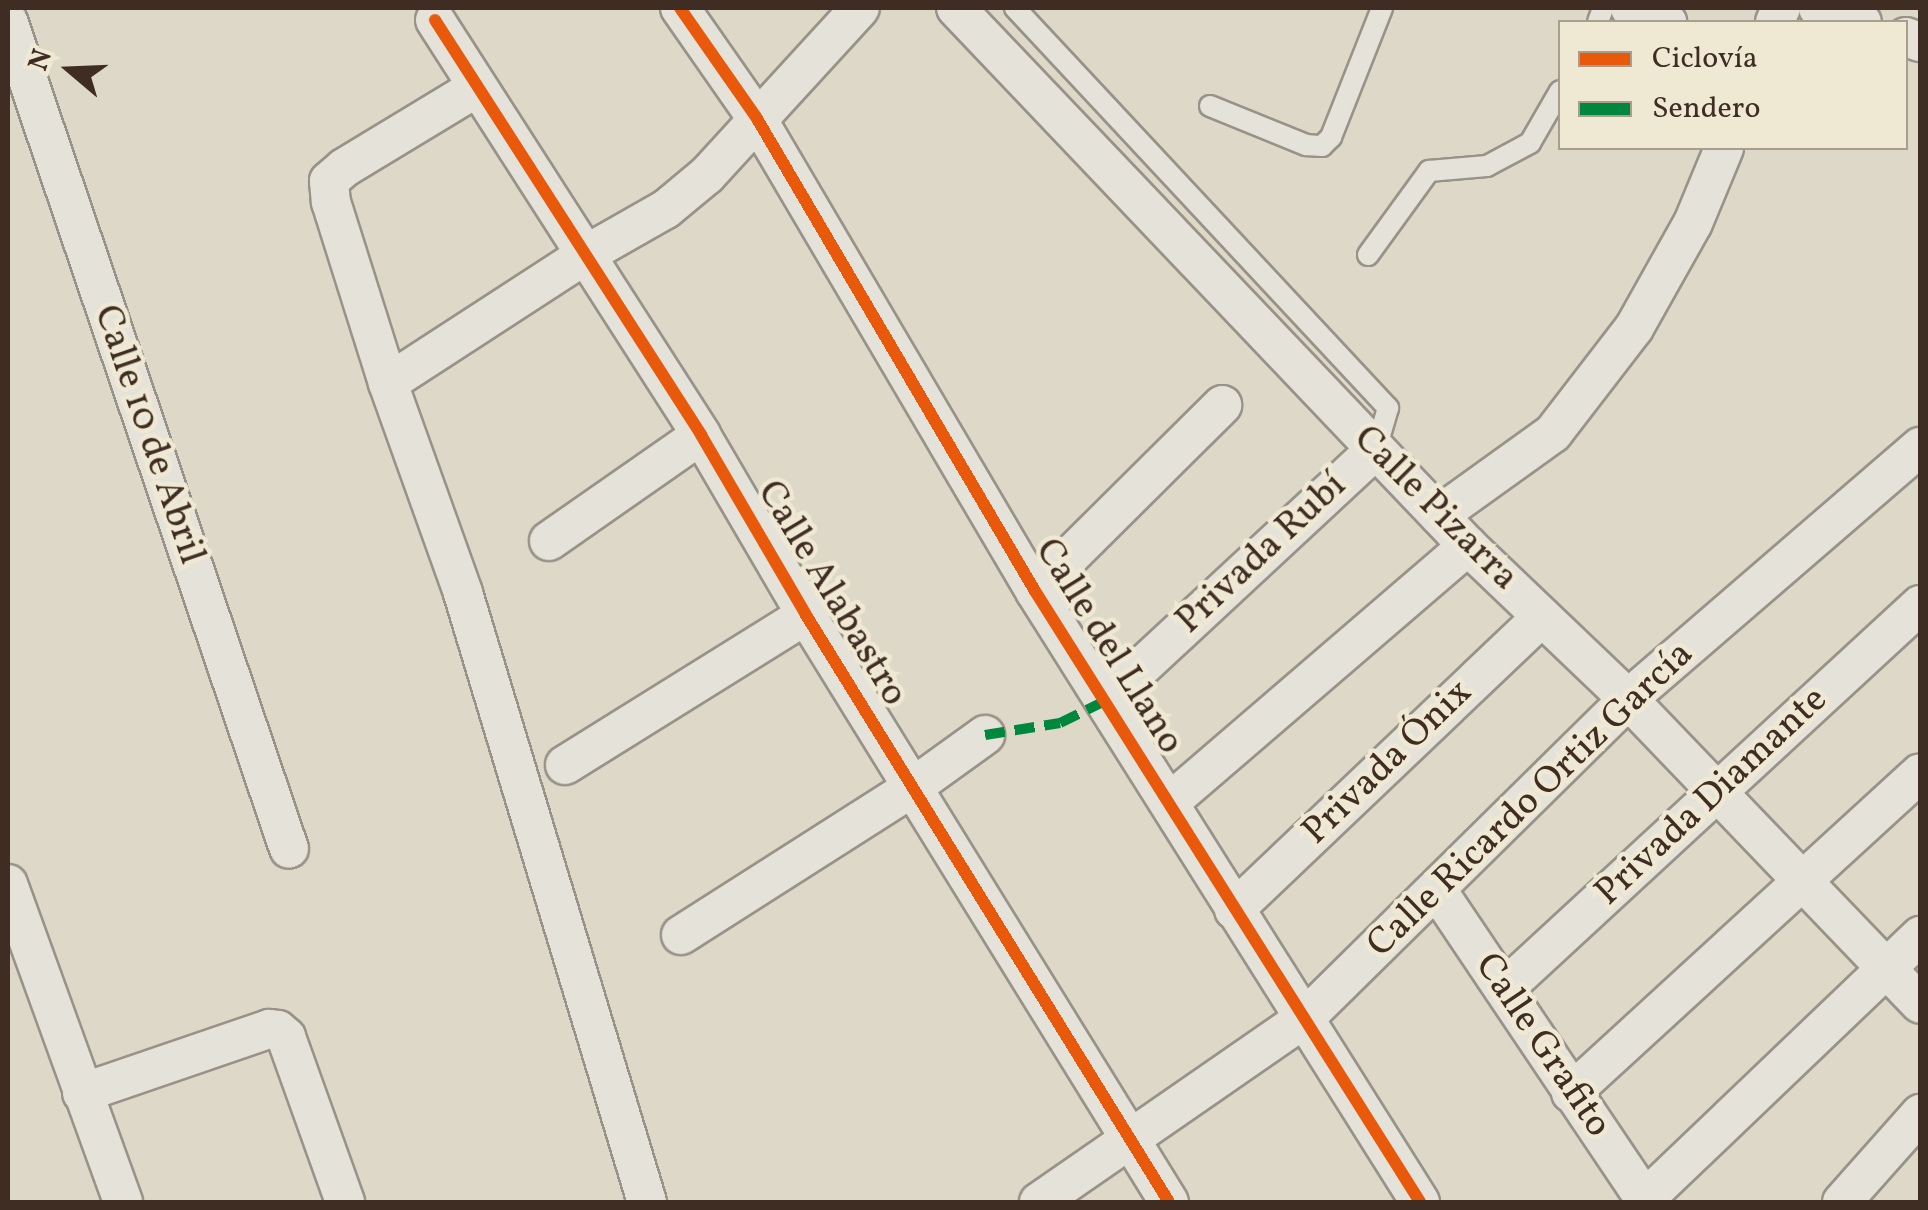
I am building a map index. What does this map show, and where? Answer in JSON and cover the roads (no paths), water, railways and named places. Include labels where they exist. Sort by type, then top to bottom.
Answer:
[{"type":"street","name":"Calle del Llano","points":[[680,8],[756,117],[1035,591],[1420,1202]]},
{"type":"street","points":[[388,383],[585,254],[666,209],[707,174],[860,8]]},
{"type":"street","name":"Calle Pizarra","points":[[956,8],[1468,546],[1628,699],[1714,794],[1891,968],[1920,1004]]},
{"type":"street","points":[[1630,8],[1663,20]]},
{"type":"street","points":[[1818,8],[1856,20]]},
{"type":"street","name":"Calle Alabastro","points":[[435,20],[700,435],[806,615],[1170,1202]]},
{"type":"street","name":"Calle 10 de Abril","points":[[8,22],[289,849]]},
{"type":"street","points":[[476,88],[329,181],[331,202],[388,383],[463,592],[647,1202]]},
{"type":"street","points":[[1438,515],[1553,433],[1565,418],[1634,328],[1693,223],[1723,150]]},
{"type":"street","points":[[1035,591],[1222,406]]},
{"type":"street","points":[[549,541],[700,435]]},
{"type":"street","name":"Calle Ricardo Ortiz García","points":[[1039,1202],[1132,1142],[1305,1018],[1628,699],[1920,446]]},
{"type":"street","name":"Privada Rubí","points":[[1104,700],[1376,449]]},
{"type":"street","points":[[1170,802],[1468,546]]},
{"type":"street","name":"Privada Diamante","points":[[1504,989],[1920,605]]},
{"type":"street","points":[[565,765],[806,615]]},
{"type":"street","name":"Privada Ónix","points":[[1234,910],[1542,617]]},
{"type":"street","points":[[681,935],[913,787],[985,735]]},
{"type":"street","points":[[1571,1093],[1920,773]]},
{"type":"street","points":[[8,884],[16,944],[82,1093],[123,1202]]},
{"type":"street","name":"Calle Grafito","points":[[1438,890],[1646,1201]]},
{"type":"street","points":[[1646,1201],[1920,936]]},
{"type":"street","points":[[82,1093],[268,1029],[278,1030],[286,1037],[345,1202]]},
{"type":"street","points":[[1842,1202],[1920,1114]]},
{"type":"lane","points":[[1015,8],[1388,408],[1376,449]]},
{"type":"lane","points":[[1210,106],[1306,145],[1322,146],[1331,136],[1382,8]]},
{"type":"lane","points":[[1027,82],[1058,54]]},
{"type":"lane","points":[[1368,255],[1429,171],[1487,166],[1530,144],[1558,95]]}]
